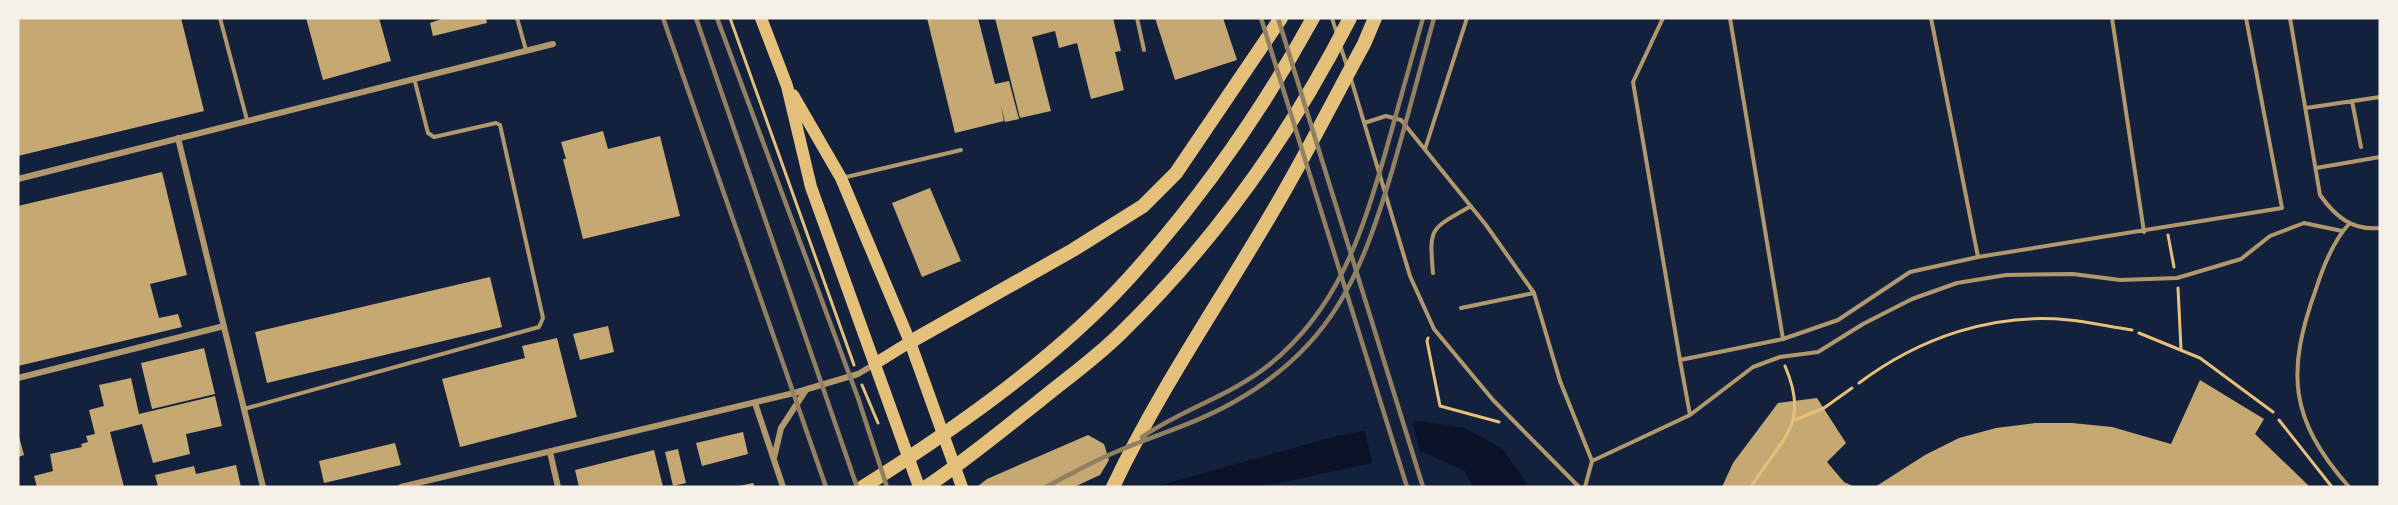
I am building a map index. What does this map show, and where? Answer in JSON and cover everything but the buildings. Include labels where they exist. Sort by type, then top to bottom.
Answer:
[{"type":"main road","points":[[761,18],[787,86],[811,188],[919,487]]},
{"type":"main road","points":[[876,363],[1073,250],[1143,206],[1176,173],[1239,84],[1281,18]]},
{"type":"main road","points":[[863,487],[953,427],[1055,347],[1129,278],[1188,207],[1252,121],[1313,18]]},
{"type":"main road","points":[[926,487],[972,456],[1120,335],[1192,256],[1263,165],[1300,108],[1350,18]]},
{"type":"main road","points":[[1113,487],[1142,426],[1167,382],[1278,203],[1364,44],[1375,18]]},
{"type":"main road","points":[[787,86],[841,178],[910,342],[962,487]]},
{"type":"street","points":[[18,179],[553,44]]},
{"type":"street","points":[[178,138],[263,487]]},
{"type":"street","points":[[18,378],[224,326]]},
{"type":"street","points":[[401,487],[755,403],[858,374],[876,363]]},
{"type":"street","points":[[774,460],[781,428],[807,389]]},
{"type":"street","points":[[755,403],[783,487]]},
{"type":"street","points":[[550,452],[558,487]]},
{"type":"lane","points":[[220,18],[247,120]]},
{"type":"lane","points":[[517,18],[526,50]]},
{"type":"lane","points":[[1137,18],[1144,50]]},
{"type":"lane","points":[[1332,18],[1410,276],[1434,329],[1514,422],[1579,487]]},
{"type":"lane","points":[[1425,150],[1467,18]]},
{"type":"lane","points":[[1663,18],[1633,82],[1690,415]]},
{"type":"lane","points":[[1730,18],[1783,339]]},
{"type":"lane","points":[[1931,18],[1978,257]]},
{"type":"lane","points":[[2112,18],[2144,232]]},
{"type":"lane","points":[[1680,360],[1783,339],[1838,320],[1910,272],[1978,257],[2282,208],[2246,18]]},
{"type":"lane","points":[[2290,18],[2320,195],[2332,212],[2349,224],[2370,229],[2380,228]]},
{"type":"lane","points":[[244,409],[539,327],[543,318],[501,125],[496,123],[434,137],[428,133],[414,78]]},
{"type":"lane","points":[[2306,108],[2380,97]]},
{"type":"lane","points":[[2352,101],[2361,147]]},
{"type":"lane","points":[[1364,123],[1386,116],[1401,120],[1471,206],[1534,293],[1560,381],[1592,461],[1585,487]]},
{"type":"lane","points":[[841,178],[961,150]]},
{"type":"lane","points":[[2316,168],[2380,157]]},
{"type":"lane","points":[[1433,273],[1430,238],[1439,225],[1471,206]]},
{"type":"lane","points":[[1592,461],[1690,415],[1753,367],[1780,357],[1818,352],[1863,324],[1912,299],[1957,283],[2006,275],[2073,274],[2120,280],[2177,278],[2241,259],[2270,237],[2304,223],[2342,231]]},
{"type":"lane","points":[[2349,224],[2342,231],[2321,273],[2299,340],[2296,372],[2299,405],[2312,438],[2349,487]]},
{"type":"lane","points":[[1461,308],[1534,293]]},
{"type":"path","points":[[730,18],[847,345]]},
{"type":"path","points":[[2167,228],[2177,278],[2181,349]]},
{"type":"path","points":[[1859,383],[1878,369],[1924,345],[1972,326],[2009,319],[2068,320],[2132,330]]},
{"type":"path","points":[[1434,329],[1427,341],[1440,405],[1473,413],[1494,422],[1514,422]]},
{"type":"path","points":[[2139,333],[2200,358],[2272,412]]},
{"type":"path","points":[[1751,487],[1795,420],[1796,401],[1780,357]]},
{"type":"path","points":[[1795,420],[1824,408],[1852,388]]},
{"type":"path","points":[[867,401],[882,433]]},
{"type":"path","points":[[2279,420],[2332,487]]},
{"type":"water","points":[[1418,421],[1465,428],[1503,449],[1529,487],[1473,487],[1465,471],[1423,452],[1261,487],[1154,487],[1336,436]]},
{"type":"pier","points":[[1412,419],[1421,456],[1373,465],[1364,428]]},
{"type":"railway","points":[[663,18],[826,487]]},
{"type":"railway","points":[[696,18],[857,487]]},
{"type":"railway","points":[[717,18],[858,398],[887,487]]},
{"type":"railway","points":[[1261,18],[1407,487]]},
{"type":"railway","points":[[1278,18],[1423,487]]},
{"type":"railway","points":[[1142,437],[1254,376],[1269,365],[1293,343],[1330,295],[1344,269],[1366,214],[1423,18]]},
{"type":"railway","points":[[1046,487],[1102,458],[1202,418],[1232,403],[1266,382],[1295,358],[1318,333],[1338,305],[1368,243],[1392,171],[1434,18]]}]
